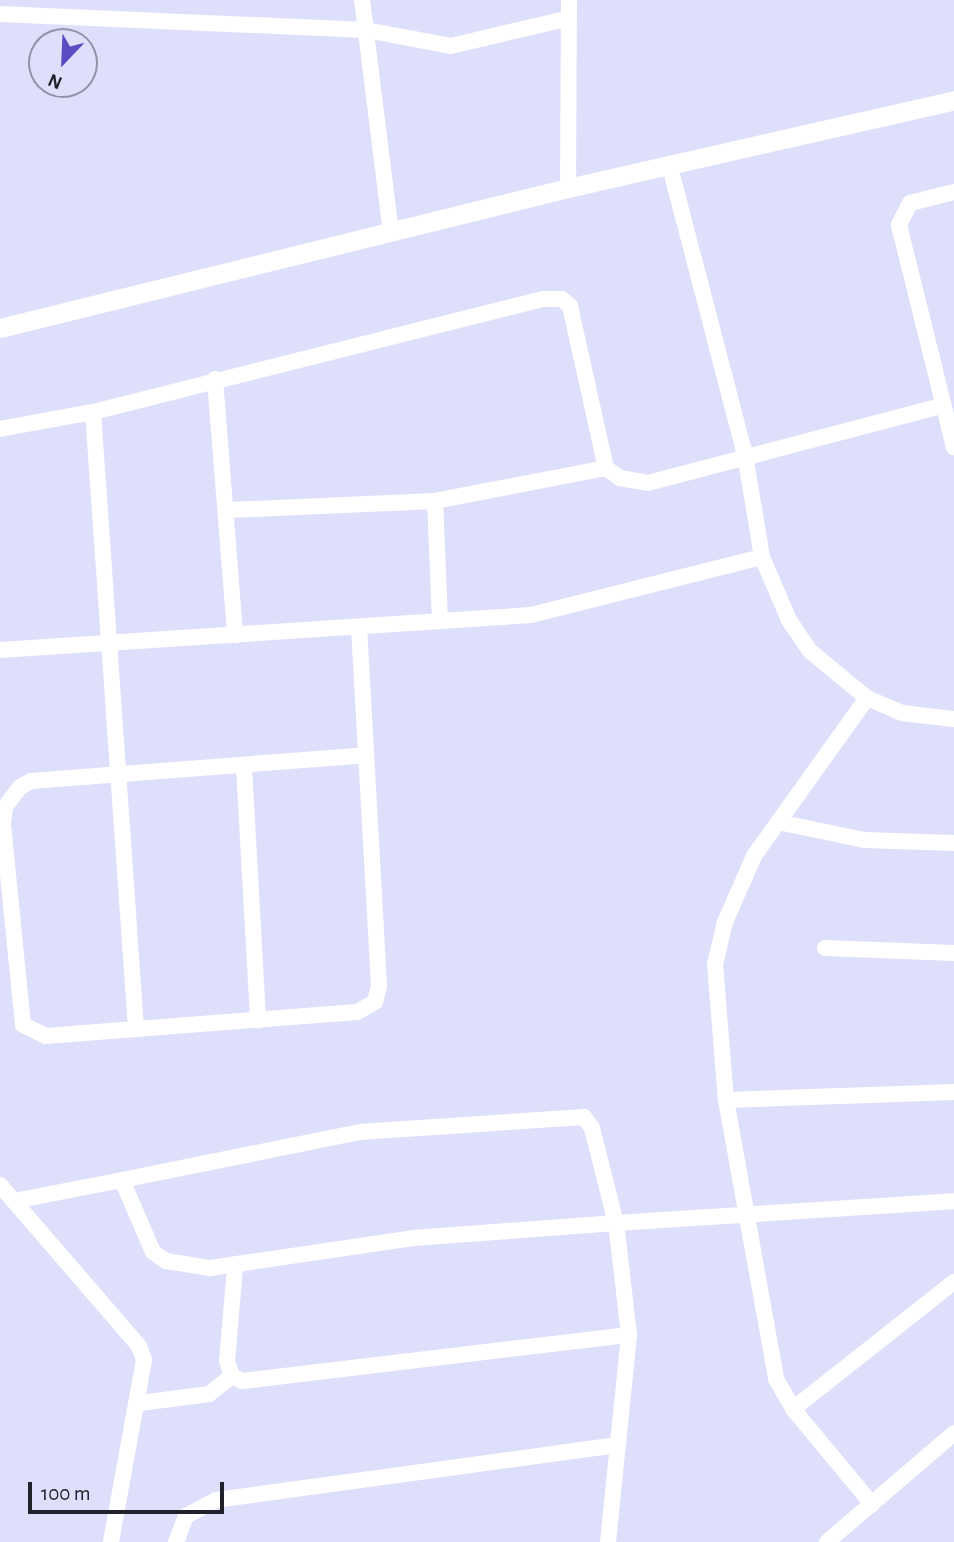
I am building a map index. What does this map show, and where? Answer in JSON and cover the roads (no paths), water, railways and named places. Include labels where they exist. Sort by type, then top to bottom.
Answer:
[{"type":"street","points":[[362,0],[391,233]]},
{"type":"street","points":[[568,188],[569,0]]},
{"type":"street","points":[[0,14],[366,30],[451,46],[569,18]]},
{"type":"street","points":[[0,328],[568,188],[670,167],[954,100]]},
{"type":"street","points":[[670,167],[745,455],[762,557],[789,620],[810,652],[867,698],[902,713],[954,719]]},
{"type":"street","points":[[954,192],[910,203],[899,225],[954,447]]},
{"type":"street","points":[[0,429],[93,412],[215,379],[544,299],[562,299],[576,319],[606,468],[620,478],[648,483],[745,455],[942,406]]},
{"type":"street","points":[[215,379],[235,635]]},
{"type":"street","points":[[93,412],[112,642],[136,1029]]},
{"type":"street","points":[[227,510],[435,501],[606,468]]},
{"type":"street","points":[[435,501],[440,621]]},
{"type":"street","points":[[0,650],[542,613],[762,557]]},
{"type":"street","points":[[359,627],[379,986],[375,1002],[357,1012],[46,1036],[23,1025],[3,824],[12,794],[32,781],[244,768],[366,755]]},
{"type":"street","points":[[867,698],[754,856],[717,949],[715,1013],[726,1100],[776,1378],[793,1409],[872,1504]]},
{"type":"street","points":[[244,768],[258,1021]]},
{"type":"street","points":[[778,822],[864,840],[954,843]]},
{"type":"street","points":[[825,948],[954,953]]},
{"type":"street","points":[[726,1100],[954,1092]]},
{"type":"street","points":[[14,1201],[360,1132],[576,1115],[592,1128],[616,1223],[629,1335],[608,1542]]},
{"type":"street","points":[[122,1181],[153,1252],[182,1265],[234,1268],[413,1238],[954,1201]]},
{"type":"street","points":[[0,1185],[139,1346],[144,1376],[111,1542]]},
{"type":"street","points":[[232,1376],[227,1361],[234,1268]]},
{"type":"street","points":[[793,1409],[954,1282]]},
{"type":"street","points":[[140,1403],[209,1394],[232,1376],[253,1380],[357,1363],[629,1335]]},
{"type":"street","points":[[827,1542],[954,1433]]},
{"type":"street","points":[[176,1542],[186,1516],[216,1500],[617,1446]]}]
